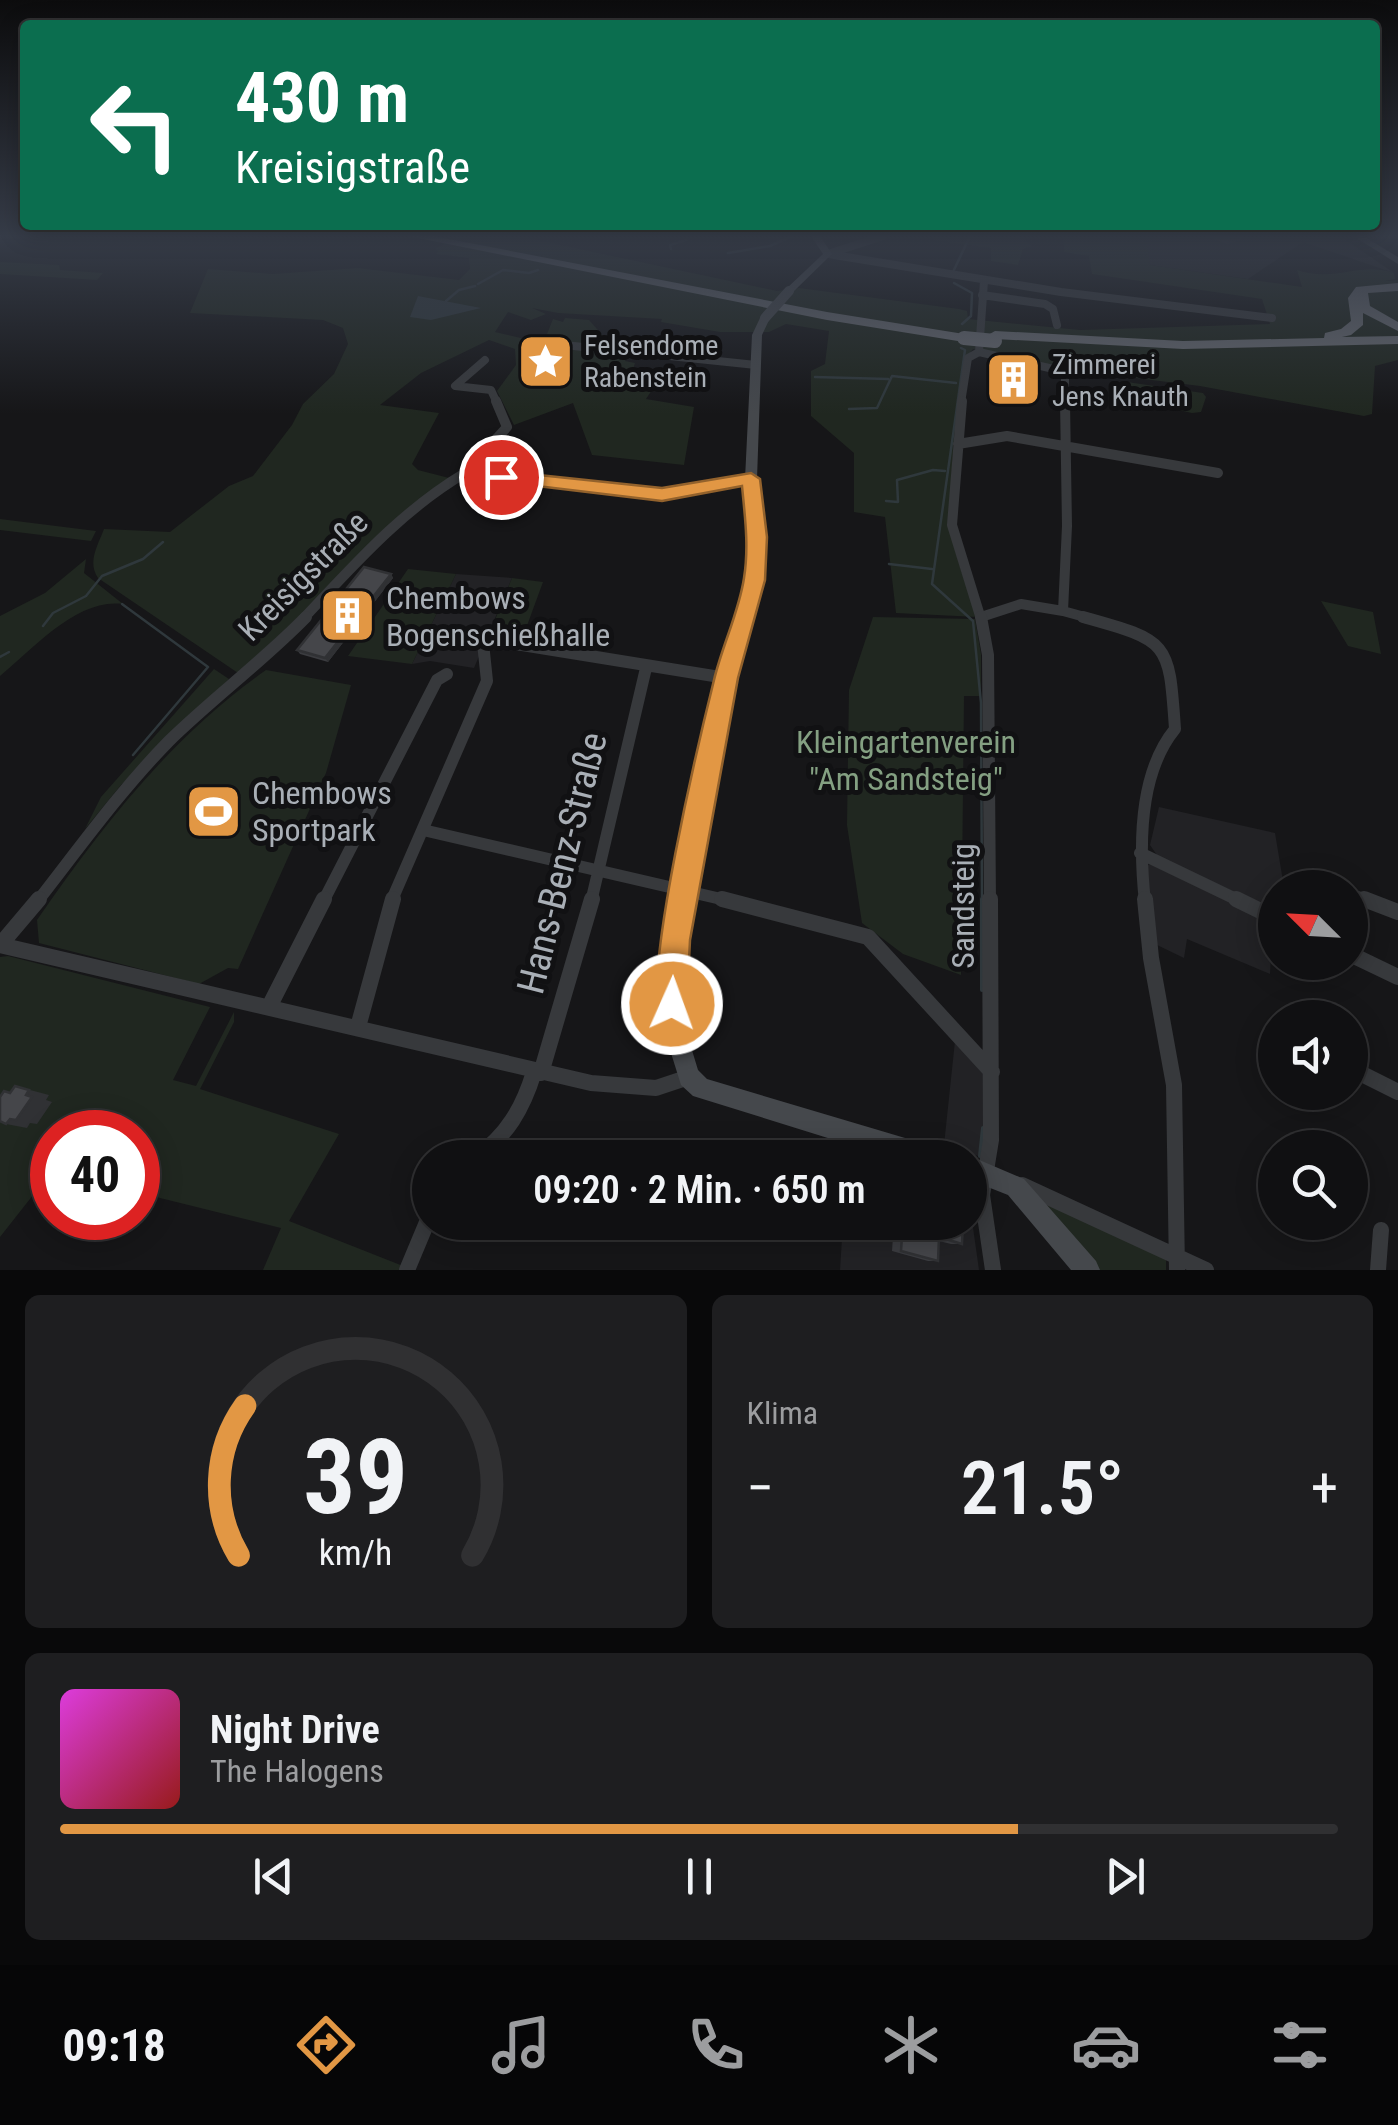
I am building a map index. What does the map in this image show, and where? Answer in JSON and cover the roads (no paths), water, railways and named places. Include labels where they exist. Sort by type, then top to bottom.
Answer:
[{"type":"highway","points":[[720,295],[843,319],[964,335],[1186,352],[1398,343]]},
{"type":"highway","points":[[752,295],[964,335]]},
{"type":"highway","points":[[1288,344],[1346,332],[1358,322],[1356,295]]},
{"type":"highway","points":[[1367,295],[1361,300],[1371,314],[1398,327]]},
{"type":"highway","points":[[995,338],[1115,344],[1398,343]]},
{"type":"street","points":[[785,295],[765,318],[757,335],[751,479],[757,537],[755,580],[726,678],[675,940],[672,1004],[676,1038],[690,1077],[701,1088],[870,1140]]},
{"type":"street","points":[[983,295],[979,352],[1064,374],[1063,611]]},
{"type":"street","points":[[1012,295],[1053,308],[1057,325]]},
{"type":"street","points":[[1053,295],[1272,318]]},
{"type":"street","points":[[564,346],[624,348],[756,365]]},
{"type":"street","name":"Sandsteig","points":[[979,352],[968,358],[952,525],[982,618],[990,698],[992,1072],[991,1140],[987,1149]]},
{"type":"street","name":"Kreisigstraße","points":[[0,945],[28,916],[128,785],[236,678],[282,642],[408,512],[465,473],[508,426],[491,390],[455,386],[485,360]]},
{"type":"street","points":[[958,444],[993,436],[1066,444],[1218,474]]},
{"type":"street","points":[[465,473],[662,494],[751,479]]},
{"type":"street","points":[[982,618],[1021,604],[1063,611],[1148,638],[1161,647],[1169,661],[1175,729],[1157,751],[1140,853],[1151,958],[1174,1085],[1177,1263]]},
{"type":"street","points":[[358,1027],[391,903],[487,681],[483,642],[726,678]]},
{"type":"street","name":"Hans-Benz-Straße","points":[[501,1140],[538,1073],[599,874],[646,668]]},
{"type":"street","points":[[270,1006],[419,714],[438,680],[447,674]]},
{"type":"street","points":[[423,830],[599,874],[778,910],[868,937],[992,1072]]},
{"type":"street","points":[[1140,853],[1258,910]]},
{"type":"street","points":[[1368,901],[1398,912]]},
{"type":"street","points":[[0,945],[591,1084],[656,1088],[690,1077]]},
{"type":"street","points":[[1368,962],[1398,976]]},
{"type":"street","points":[[1368,1077],[1398,1092]]},
{"type":"street","points":[[987,1173],[1026,1186],[1177,1263],[1206,1270]]},
{"type":"street","points":[[987,1174],[1016,1187],[1087,1270]]},
{"type":"street","name":"Sandsteig","points":[[987,1229],[993,1270]]},
{"type":"street","points":[[1378,1270],[1381,1230]]},
{"type":"street","points":[[407,1270],[419,1240]]},
{"type":"waterway","points":[[446,301],[453,295]]},
{"type":"waterway","points":[[962,324],[971,316],[972,295]]},
{"type":"waterway","points":[[961,348],[965,350],[932,584],[973,621],[981,703],[982,902]]},
{"type":"waterway","points":[[849,409],[877,408],[892,376],[956,383]]},
{"type":"waterway","points":[[815,377],[888,379]]},
{"type":"waterway","points":[[886,501],[898,502],[897,480],[933,470],[945,471]]},
{"type":"waterway","points":[[43,626],[53,613],[86,596],[102,576],[143,559],[163,542]]},
{"type":"waterway","points":[[889,564],[932,569]]},
{"type":"waterway","points":[[122,604],[208,667],[133,755]]},
{"type":"waterway","points":[[0,657],[9,652]]},
{"type":"waterway","points":[[982,902],[982,990]]},
{"type":"waterway","points":[[982,1140],[983,1128]]},
{"type":"place","name":"Felsendome Rabenstein","points":[[545,361]]},
{"type":"place","name":"Zimmerei Jens Knauth","points":[[1013,380]]},
{"type":"place","name":"Chembows Bogenschießhalle","points":[[347,616]]},
{"type":"place","name":"Chembows Sportpark","points":[[213,811]]},
{"type":"park label","name":"Kleingartenverein \"Am Sandsteig\"","points":[[906,760]]}]
